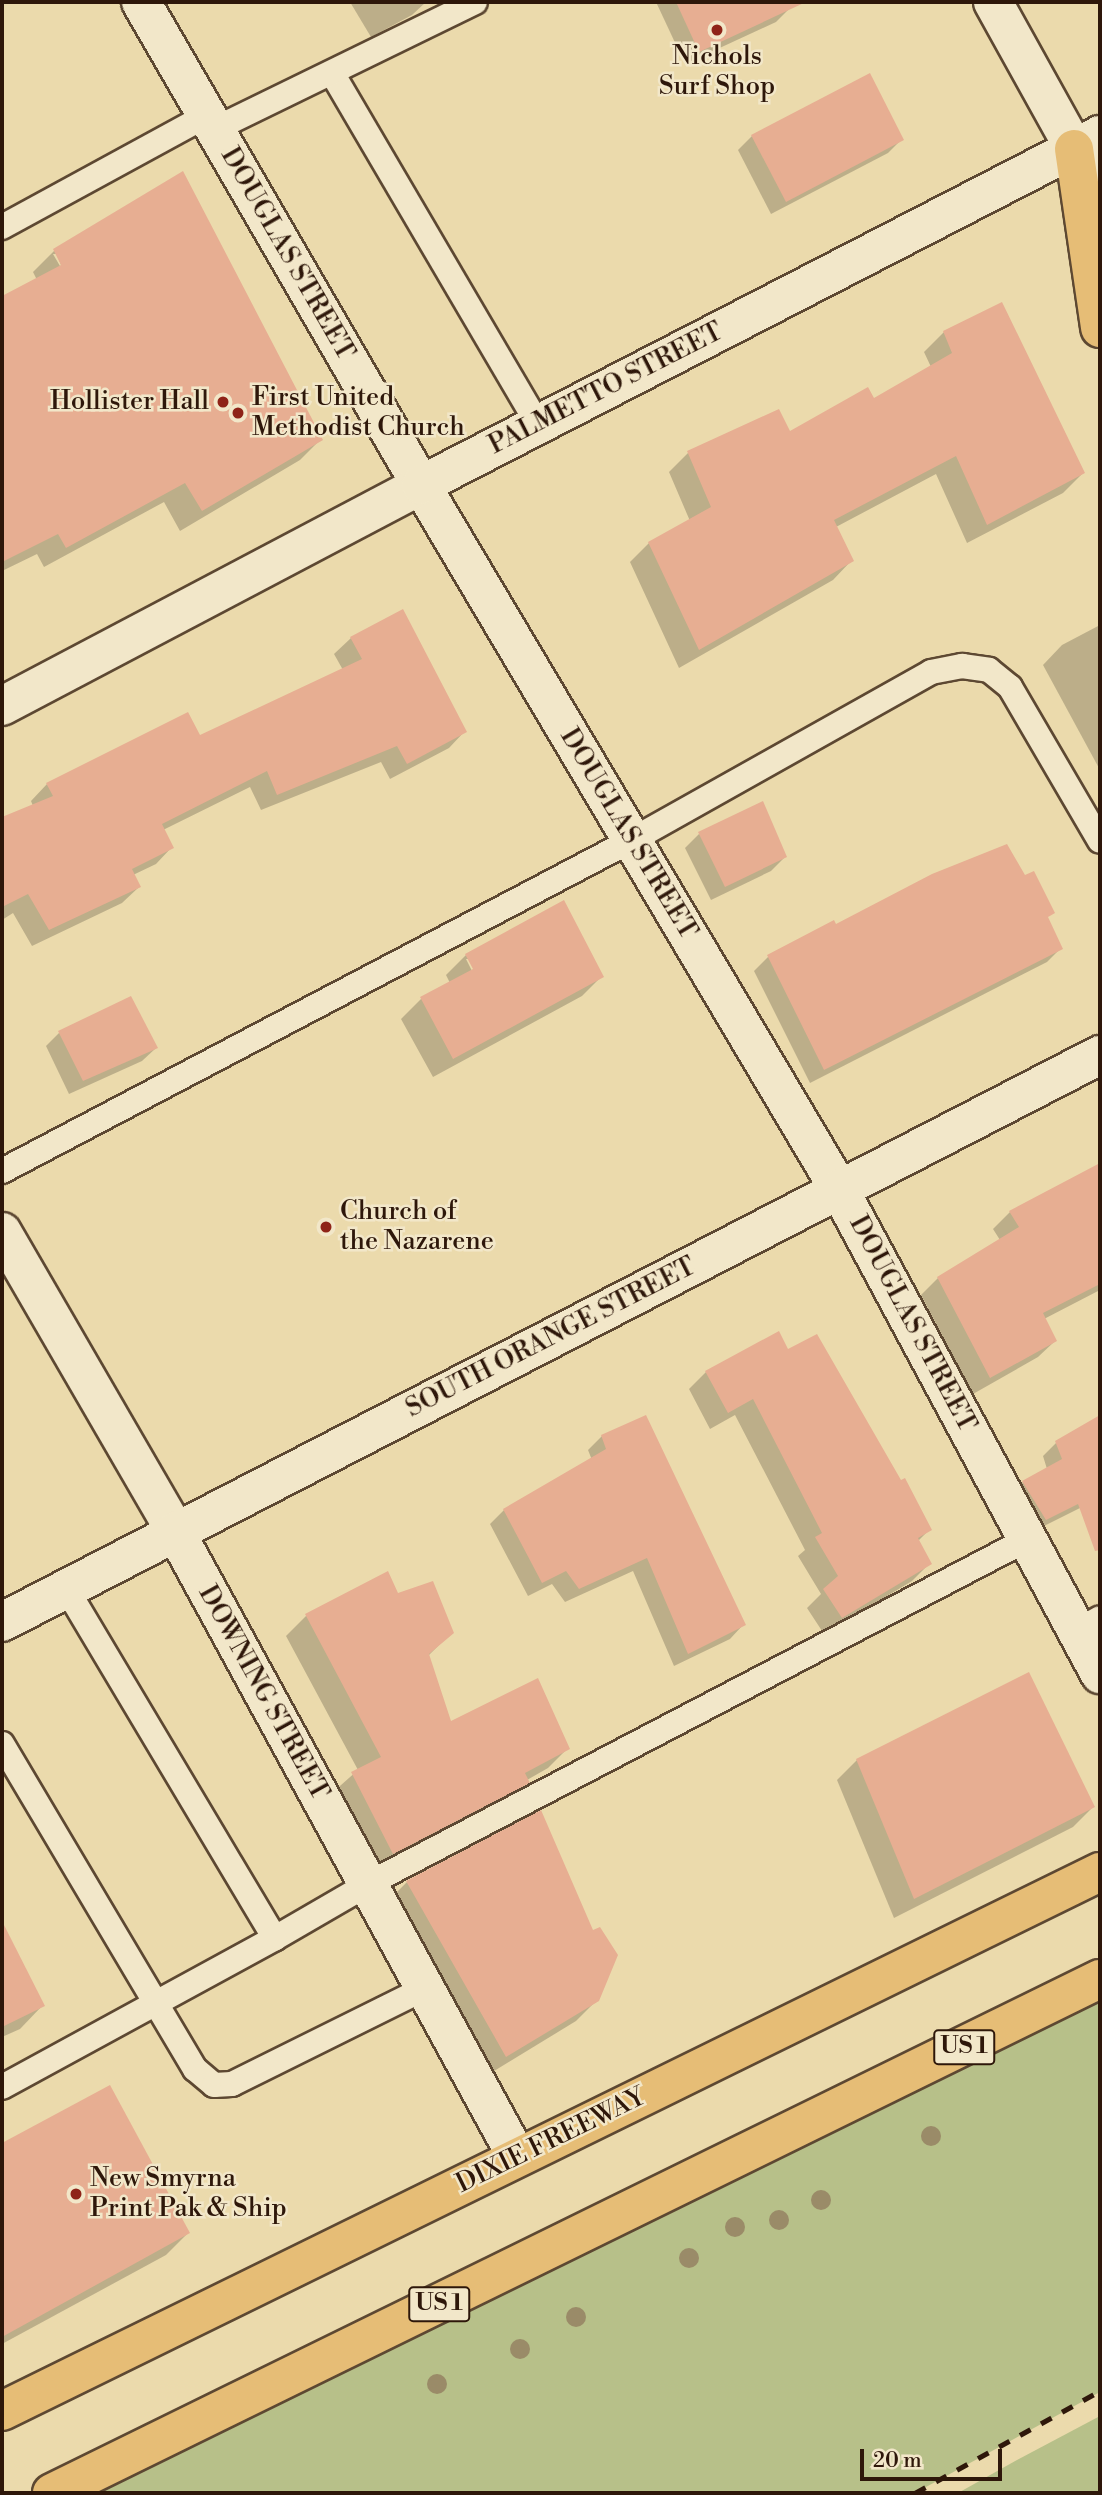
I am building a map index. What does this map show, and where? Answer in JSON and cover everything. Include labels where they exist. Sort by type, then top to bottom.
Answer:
[{"type":"main road","points":[[1091,152],[1100,328]]},
{"type":"main road","name":"DIXIE FREEWAY","points":[[2,2410],[1100,1872]]},
{"type":"main road","name":"US 1","points":[[52,2493],[1100,1979]]},
{"type":"street","name":"DOUGLAS STREET","points":[[141,2],[421,485],[839,1189],[1028,1539],[1089,1625],[1100,1674]]},
{"type":"street","points":[[993,2],[1091,152],[1100,195]]},
{"type":"street","name":"PALMETTO STREET","points":[[2,706],[538,424],[1091,152]]},
{"type":"street","name":"SOUTH ORANGE STREET","points":[[2,1622],[1100,1055]]},
{"type":"street","name":"DOWNING STREET","points":[[2,1232],[175,1531],[517,2157]]},
{"type":"lane","points":[[2,228],[211,122],[332,73],[475,2]]},
{"type":"lane","points":[[332,73],[538,424]]},
{"type":"lane","points":[[2,1171],[632,840],[931,672],[962,666],[989,670],[1010,687],[1100,841]]},
{"type":"lane","points":[[2,2087],[275,1938],[368,1884],[1028,1539]]},
{"type":"lane","points":[[66,1588],[275,1938]]},
{"type":"lane","points":[[2,1744],[195,2069],[214,2085],[232,2084],[425,1988]]},
{"type":"green space","points":[[1100,1979],[1100,2392],[915,2493],[52,2493]]},
{"type":"green space","points":[[1100,2416],[1100,2493],[958,2493],[1017,2460]]},
{"type":"building","name":"Nichols Surf Shop","points":[[676,2],[806,2],[699,52]]},
{"type":"building","points":[[870,73],[904,140],[786,202],[751,135]]},
{"type":"building","points":[[183,171],[323,440],[202,511],[185,483],[66,548],[58,534],[2,562],[2,296],[61,265],[53,249]]},
{"type":"building","points":[[1002,302],[1085,473],[987,525],[956,456],[834,520],[854,561],[699,650],[648,542],[711,507],[687,451],[779,409],[790,431],[868,387],[874,398],[952,353],[943,331]]},
{"type":"building","points":[[403,609],[467,732],[407,764],[397,746],[277,795],[267,771],[162,824],[174,848],[132,869],[141,887],[49,930],[28,894],[2,907],[2,817],[53,796],[46,783],[188,712],[200,735],[362,659],[350,637]]},
{"type":"building","points":[[763,801],[787,857],[725,887],[698,832]]},
{"type":"building","points":[[1007,844],[1025,875],[1034,871],[1055,913],[1048,917],[1063,949],[824,1070],[767,955],[834,920],[836,924],[932,874]]},
{"type":"building","points":[[564,900],[604,977],[453,1059],[420,997],[473,969],[465,954]]},
{"type":"building","points":[[131,996],[158,1048],[83,1081],[58,1031]]},
{"type":"building","points":[[1100,1163],[1100,1284],[1043,1313],[1057,1341],[990,1378],[937,1277],[1019,1227],[1009,1211]]},
{"type":"building","points":[[779,1331],[788,1349],[817,1334],[901,1480],[905,1478],[932,1530],[918,1538],[932,1564],[842,1618],[823,1589],[838,1576],[815,1537],[822,1533],[753,1399],[728,1413],[705,1371]]},
{"type":"building","points":[[646,1415],[746,1625],[688,1654],[647,1558],[579,1589],[566,1571],[542,1583],[503,1509],[606,1449],[601,1435]]},
{"type":"building","points":[[1100,1415],[1100,1550],[1095,1551],[1078,1504],[1046,1520],[1022,1481],[1062,1459],[1055,1441]]},
{"type":"building","points":[[388,1571],[398,1593],[433,1581],[454,1633],[429,1654],[451,1721],[538,1678],[570,1749],[525,1773],[530,1783],[393,1854],[351,1772],[381,1757],[305,1614]]},
{"type":"building","points":[[1029,1672],[1095,1807],[914,1899],[856,1759]]},
{"type":"building","points":[[541,1810],[593,1930],[600,1927],[618,1955],[599,2001],[506,2057],[406,1881]]},
{"type":"building","points":[[2,1921],[45,2006],[2,2027]]},
{"type":"building","points":[[110,2085],[190,2233],[2,2337],[2,2143]]},
{"type":"railway","points":[[915,2493],[1100,2391]]},
{"type":"place","name":"Nichols Surf Shop","points":[[717,30]]},
{"type":"place","name":"Hollister Hall","points":[[223,402]]},
{"type":"place","name":"First United Methodist Church","points":[[238,413]]},
{"type":"place","name":"Church of the Nazarene","points":[[326,1227]]},
{"type":"place","name":"New Smyrna Print Pak & Ship","points":[[76,2194]]}]
